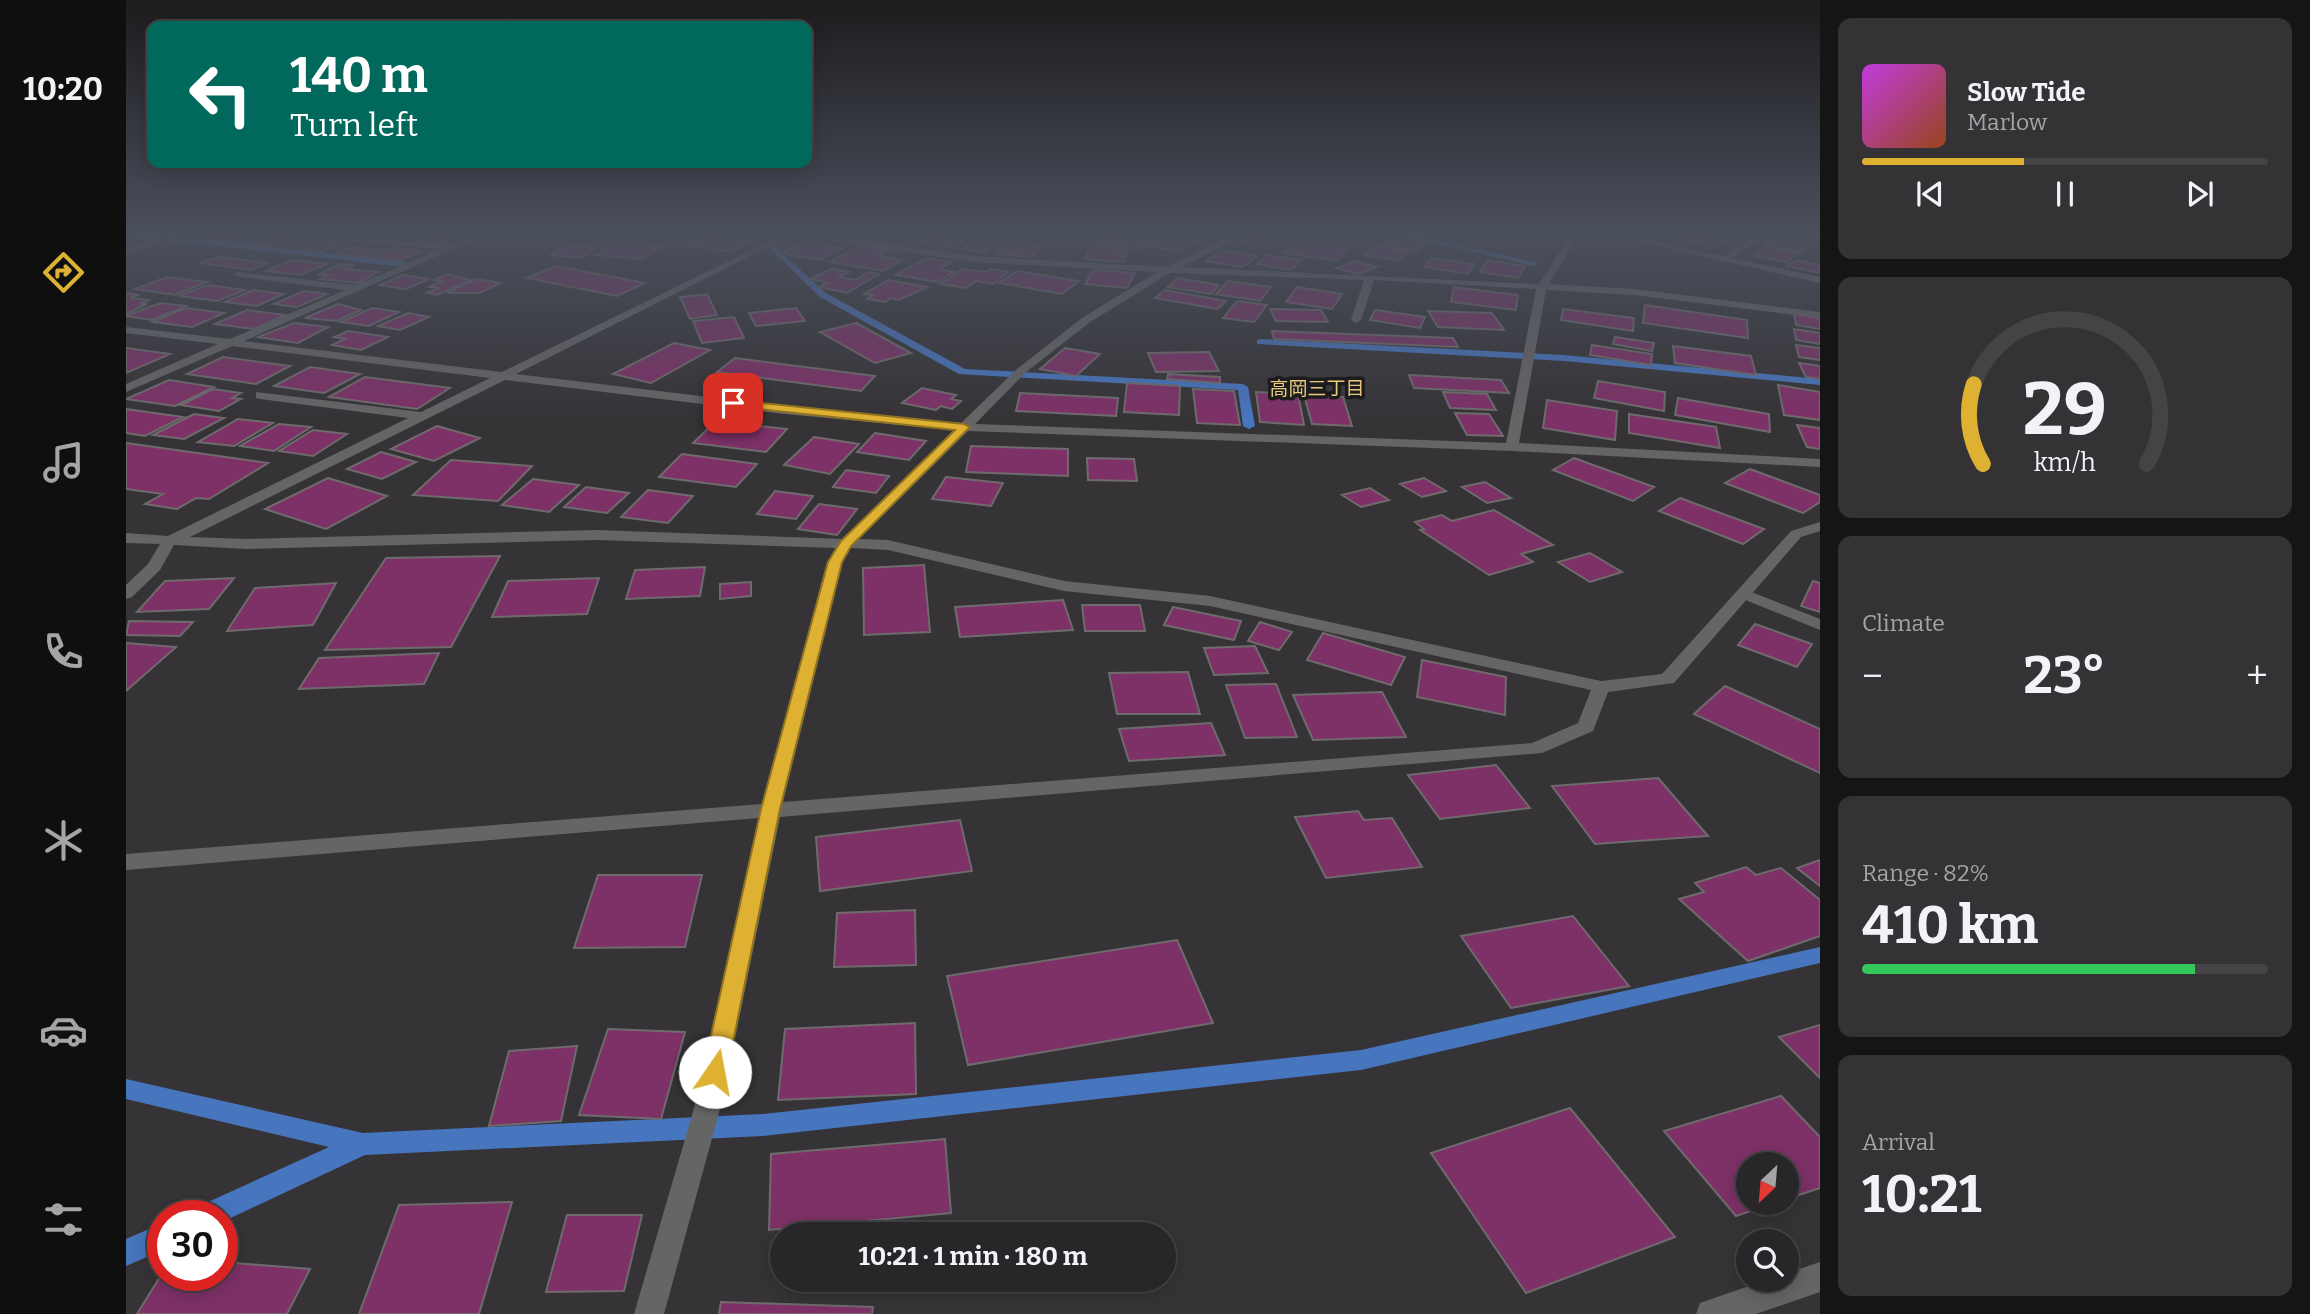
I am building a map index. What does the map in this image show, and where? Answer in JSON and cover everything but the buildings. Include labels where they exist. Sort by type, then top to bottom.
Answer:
[{"type":"street","points":[[126,388],[344,294]]},
{"type":"street","points":[[126,594],[153,567],[169,541],[667,294]]},
{"type":"street","points":[[649,1314],[710,1098],[771,809],[835,562],[846,544],[1021,371],[1086,320],[1128,294]]},
{"type":"street","points":[[1356,320],[1365,294]]},
{"type":"street","points":[[1512,447],[1541,294]]},
{"type":"street","points":[[1653,294],[1820,315]]},
{"type":"street","points":[[126,330],[500,376],[964,427],[1512,447],[1820,463]]},
{"type":"street","points":[[260,396],[424,416]]},
{"type":"street","points":[[126,538],[247,544],[596,535],[888,545],[1064,586],[1210,601],[1601,687],[1668,679],[1796,534],[1820,526]]},
{"type":"street","points":[[1744,594],[1820,625]]},
{"type":"street","points":[[126,862],[1535,749],[1586,727],[1601,687]]},
{"type":"street","points":[[1711,1314],[1820,1277]]},
{"type":"waterway","points":[[822,294],[963,372],[1243,387],[1249,426]]},
{"type":"waterway","points":[[1261,342],[1564,358],[1820,382]]},
{"type":"waterway","points":[[363,1144],[763,1125],[1361,1060],[1820,955]]},
{"type":"waterway","points":[[126,1089],[363,1144]]},
{"type":"waterway","points":[[238,1201],[363,1144]]},
{"type":"waterway","points":[[126,1253],[147,1243]]},
{"type":"district","name":"高岡三丁目","points":[[1317,388]]},
{"type":"route","points":[[715,1072],[771,809],[835,562],[846,544],[964,427],[733,403]]}]
